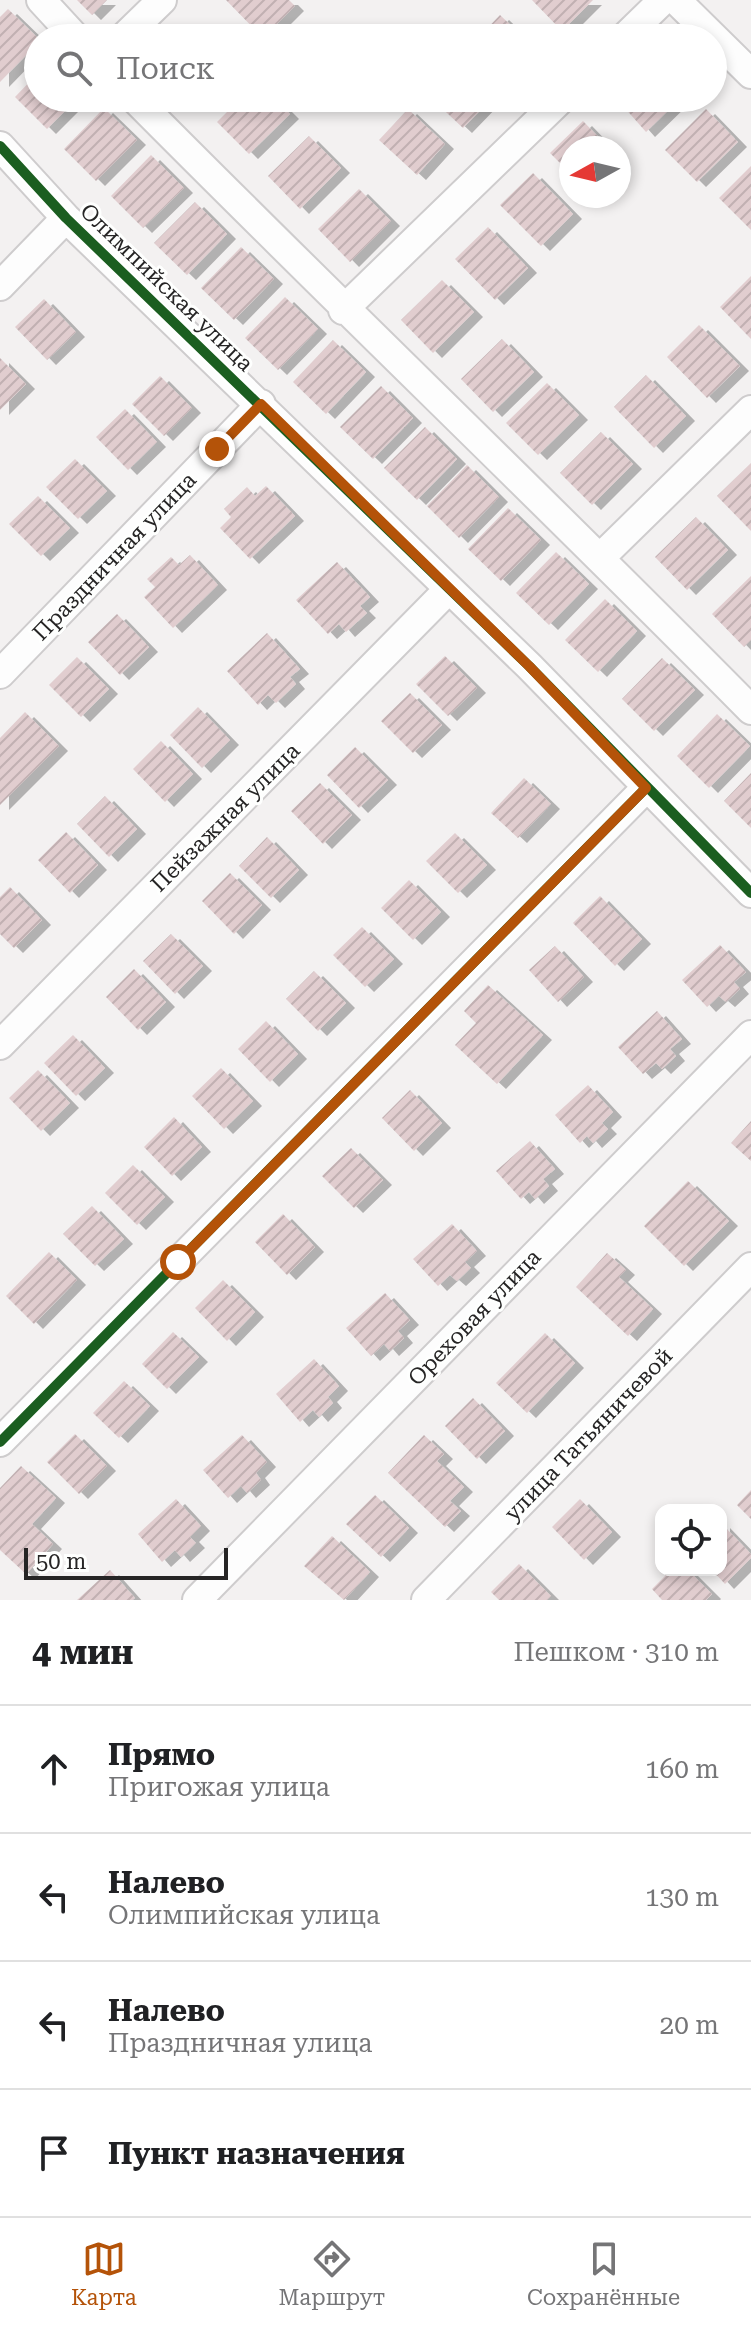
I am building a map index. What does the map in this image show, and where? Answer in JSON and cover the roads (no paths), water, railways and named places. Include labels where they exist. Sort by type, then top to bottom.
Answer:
[{"type":"street","points":[[41,0],[63,24]]},
{"type":"street","points":[[137,24],[162,0]]},
{"type":"street","points":[[638,24],[663,0]]},
{"type":"street","points":[[676,0],[700,24]]},
{"type":"street","points":[[727,50],[751,74]]},
{"type":"street","points":[[148,112],[343,310],[601,557],[751,710]]},
{"type":"street","points":[[343,310],[548,112]]},
{"type":"street","name":"Олимпийская улица","points":[[0,146],[66,218],[449,589],[751,893]]},
{"type":"street","points":[[0,286],[66,218]]},
{"type":"street","name":"Праздничная улица","points":[[0,674],[261,404]]},
{"type":"street","points":[[601,557],[751,410]]},
{"type":"street","name":"Пейзажная улица","points":[[0,1045],[449,589]]},
{"type":"street","points":[[0,1442],[646,788]]},
{"type":"street","name":"Ореховая улица","points":[[197,1600],[751,1035]]},
{"type":"street","name":"улица Татьяничевой","points":[[426,1600],[751,1267]]}]
